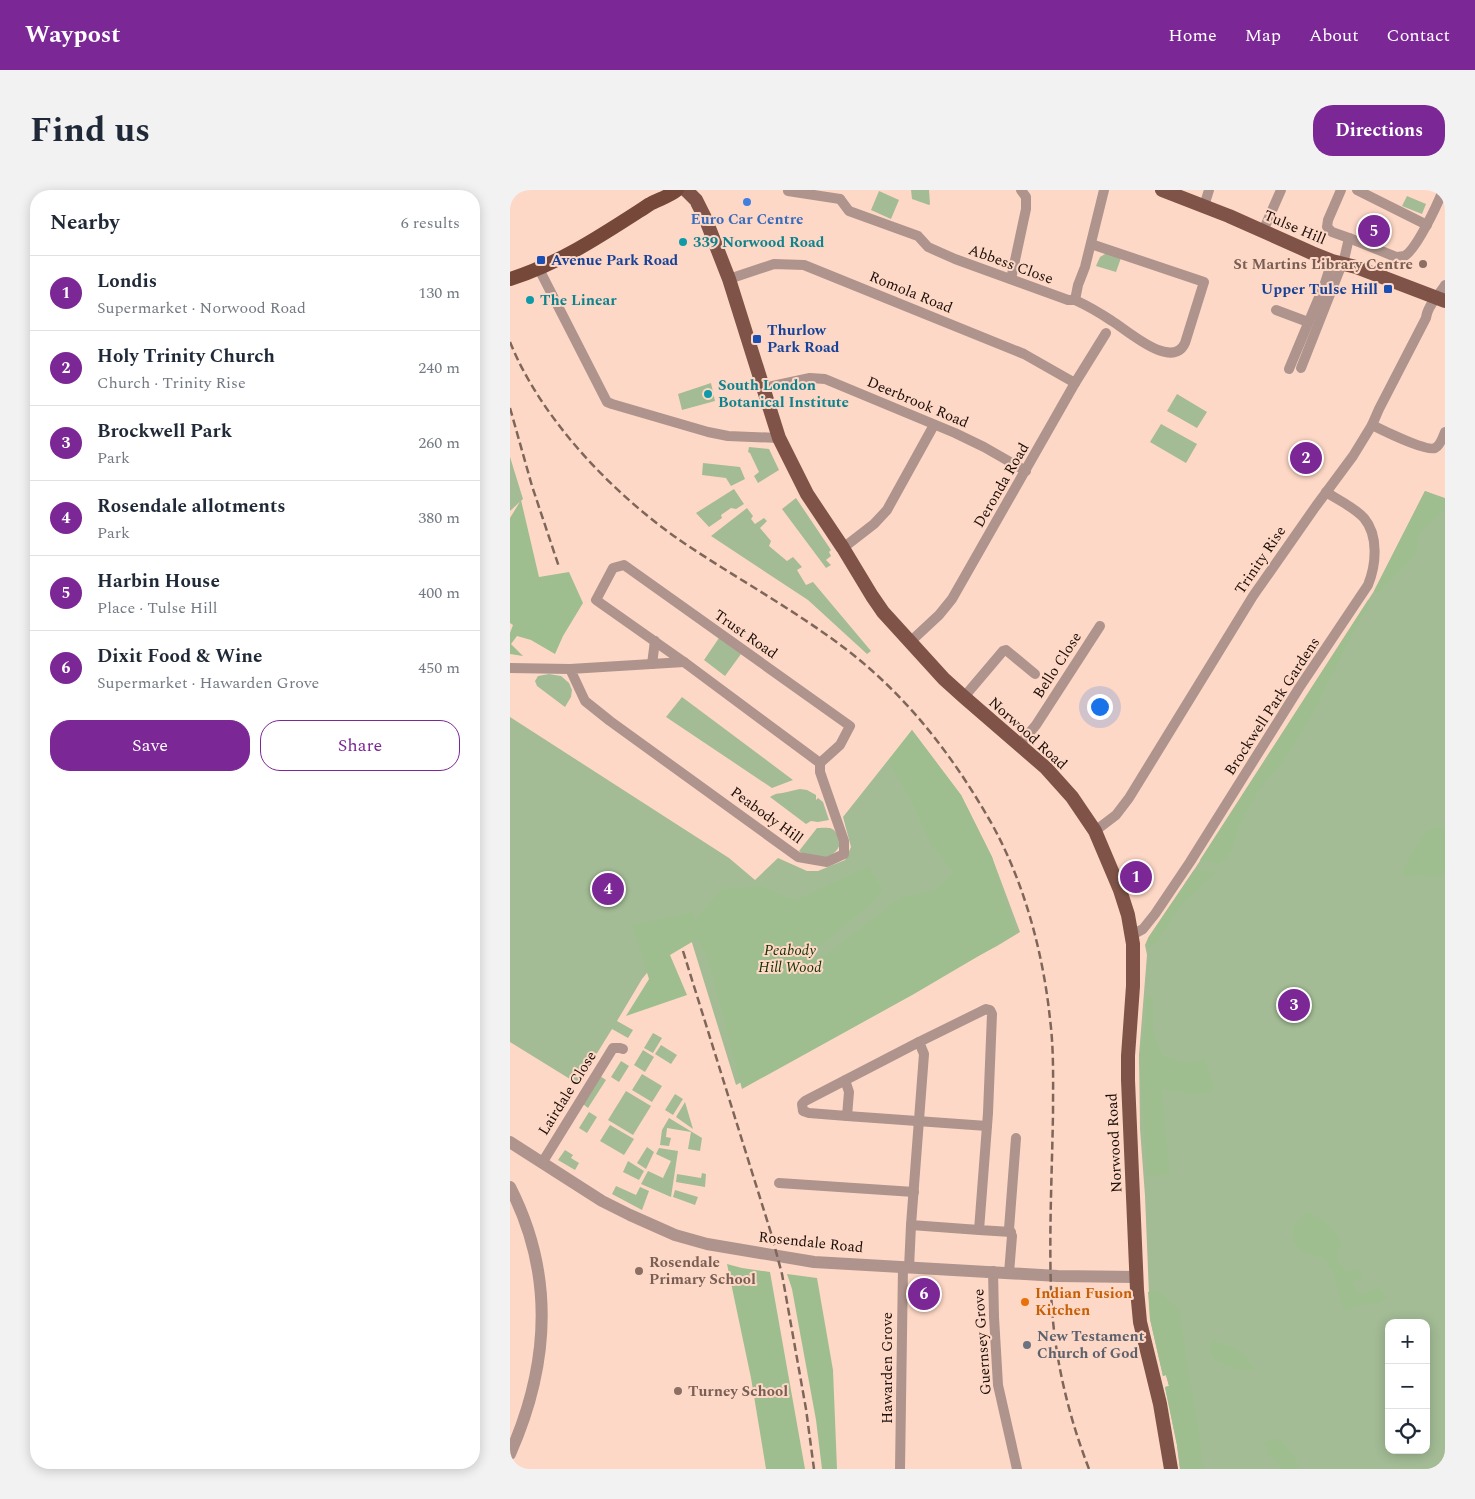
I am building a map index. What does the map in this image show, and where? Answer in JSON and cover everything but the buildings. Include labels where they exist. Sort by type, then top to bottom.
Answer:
[{"type":"highway","points":[[510,279],[539,269],[580,249],[657,195],[667,197],[677,190]]},
{"type":"main road","name":"Tulse Hill","points":[[1162,190],[1339,263],[1356,267],[1441,300]]},
{"type":"main road","name":"Norwood Road","points":[[693,193],[710,230],[729,280],[779,438],[807,494],[883,612],[964,697],[1020,744],[1068,792],[1095,831],[1120,890],[1128,915],[1133,944],[1133,986],[1128,1080],[1136,1277],[1140,1322],[1160,1404],[1171,1469]]},
{"type":"street","points":[[1011,279],[1026,209],[1026,197],[1021,190]]},
{"type":"street","points":[[1075,300],[1104,190]]},
{"type":"street","points":[[1204,206],[1209,190]]},
{"type":"street","points":[[1263,231],[1281,190]]},
{"type":"street","points":[[1341,190],[1328,220],[1327,227],[1332,232],[1396,257],[1404,256],[1410,251],[1427,225],[1443,190]]},
{"type":"street","points":[[1357,190],[1427,225]]},
{"type":"street","points":[[788,191],[841,194]]},
{"type":"street","name":"Abbess Close","points":[[841,194],[849,211],[918,236],[928,247],[954,259],[1039,288],[1062,299],[1075,300],[1113,321],[1146,344],[1160,351],[1175,352],[1181,350],[1185,343],[1204,282],[1091,244]]},
{"type":"street","points":[[1301,368],[1349,238]]},
{"type":"street","points":[[1288,369],[1308,322],[1339,263]]},
{"type":"street","name":"Romola Road","points":[[729,280],[774,264],[804,265],[1024,354],[1075,383]]},
{"type":"street","points":[[539,269],[607,402],[708,432],[728,436],[779,438]]},
{"type":"street","points":[[1441,300],[1445,285]]},
{"type":"street","name":"Trinity Rise","points":[[1095,831],[1116,814],[1129,798],[1253,596],[1345,467],[1372,425],[1430,307],[1441,300]]},
{"type":"street","points":[[1276,310],[1308,322]]},
{"type":"street","name":"Deronda Road","points":[[910,642],[939,615],[952,599],[1075,383],[1106,333]]},
{"type":"street","name":"Deerbrook Road","points":[[764,388],[810,378],[825,379],[984,447],[1026,471]]},
{"type":"street","points":[[843,548],[874,524],[887,510],[934,425]]},
{"type":"street","points":[[1372,425],[1421,447],[1433,450],[1437,447],[1445,432]]},
{"type":"street","name":"Brockwell Park Gardens","points":[[1132,935],[1143,929],[1155,914],[1197,852],[1299,688],[1368,585],[1374,566],[1374,541],[1367,524],[1358,513],[1326,492]]},
{"type":"street","name":"Trust Road","points":[[655,641],[596,600],[613,568],[624,566],[850,726],[840,745],[820,763]]},
{"type":"street","name":"Bello Close","points":[[1020,744],[1036,725],[1100,626]]},
{"type":"street","points":[[652,664],[655,641],[820,763]]},
{"type":"street","points":[[964,697],[1006,650],[1035,674]]},
{"type":"street","points":[[510,668],[570,670],[684,662]]},
{"type":"street","name":"Peabody Hill","points":[[570,670],[586,700],[652,752],[798,857],[828,862],[844,854],[844,841],[820,772],[820,763]]},
{"type":"street","points":[[979,1230],[987,1126],[992,1014],[990,1010],[984,1009],[804,1101],[802,1107],[803,1111],[807,1113],[987,1126]]},
{"type":"street","name":"Hawarden Grove","points":[[900,1469],[906,1267],[914,1192],[924,1054],[919,1042]]},
{"type":"street","name":"Lairdale Close","points":[[542,1163],[613,1048],[623,1049]]},
{"type":"street","points":[[845,1080],[849,1092],[848,1116]]},
{"type":"street","points":[[1009,1273],[1012,1236],[1009,1229],[1016,1138]]},
{"type":"street","name":"Rosendale Road","points":[[510,1142],[602,1201],[687,1239],[707,1244],[814,1262],[1058,1276],[1136,1277]]},
{"type":"street","points":[[779,1183],[914,1192]]},
{"type":"street","points":[[510,1187],[521,1212],[537,1264],[543,1312],[532,1395],[510,1454]]},
{"type":"street","points":[[911,1225],[1011,1232]]},
{"type":"street","name":"Guernsey Grove","points":[[993,1271],[997,1377],[1017,1469]]},
{"type":"green space","points":[[911,190],[929,190],[930,204],[912,199]]},
{"type":"green space","points":[[879,191],[899,200],[891,219],[871,210]]},
{"type":"green space","points":[[1407,196],[1426,204],[1422,214],[1402,206]]},
{"type":"green space","points":[[1105,254],[1121,258],[1116,272],[1096,266],[1100,257]]},
{"type":"green space","points":[[711,383],[715,401],[682,410],[678,394]]},
{"type":"green space","points":[[1177,394],[1207,412],[1197,428],[1167,411]]},
{"type":"green space","points":[[1161,424],[1197,444],[1186,463],[1150,442]]},
{"type":"green space","points":[[749,447],[769,449],[779,470],[758,483],[754,476],[759,472],[748,452]]},
{"type":"green space","points":[[510,457],[523,499],[510,511]]},
{"type":"green space","points":[[703,463],[740,467],[745,479],[731,486],[726,478],[702,475]]},
{"type":"green space","points":[[734,489],[744,504],[736,509],[731,508],[721,515],[722,518],[709,527],[696,513]]},
{"type":"green space","points":[[1425,491],[1445,498],[1445,1469],[1180,1469],[1165,1387],[1169,1386],[1166,1375],[1163,1376],[1150,1319],[1140,1129],[1139,1055],[1147,955],[1145,945],[1374,591]]},
{"type":"green space","points":[[1425,491],[1445,500],[1445,509],[1420,532],[1416,556],[1378,594],[1374,591]]},
{"type":"green space","points":[[796,498],[831,550],[829,552],[831,556],[826,560],[831,565],[826,568],[782,509]]},
{"type":"green space","points":[[521,500],[539,577],[569,572],[583,603],[563,636],[555,654],[531,640],[517,636],[511,644],[523,656],[510,654],[510,633],[513,625],[510,623],[510,518]]},
{"type":"green space","points":[[747,508],[753,516],[751,519],[755,524],[764,518],[767,521],[760,528],[771,541],[769,546],[787,561],[793,557],[802,567],[797,570],[806,585],[813,582],[871,651],[867,654],[808,600],[711,536]]},
{"type":"green space","points":[[1368,600],[1371,602],[1357,625],[1313,714],[1281,765],[1263,784],[1243,819],[1227,860],[1219,864],[1200,860]]},
{"type":"green space","points":[[719,638],[741,654],[725,676],[704,660]]},
{"type":"green space","points":[[549,674],[561,676],[569,683],[572,690],[571,697],[565,707],[537,686],[535,681],[538,676]]},
{"type":"green space","points":[[682,697],[793,780],[772,788],[666,717]]},
{"type":"green space","points":[[510,717],[729,858],[755,880],[778,858],[807,871],[818,871],[845,860],[851,847],[843,817],[912,730],[961,795],[992,857],[1020,932],[736,1085],[685,920],[660,957],[642,979],[617,1021],[633,1030],[628,1038],[612,1029],[578,1084],[510,1042]]},
{"type":"green space","name":"Peabody Hill Wood","points":[[912,730],[961,795],[992,857],[1016,934],[914,994],[742,1089],[707,957],[697,939],[670,955],[687,995],[626,1016],[649,979],[632,925],[693,912],[695,918],[722,889],[761,886],[795,900],[869,866],[883,890],[871,904],[800,963],[826,954],[901,897],[935,890],[953,872],[931,845],[911,801],[888,761]]},
{"type":"green space","points":[[800,789],[807,790],[816,795],[816,800],[818,798],[823,802],[829,820],[811,821],[806,824],[770,797]]},
{"type":"green space","points":[[817,828],[833,829],[841,843],[835,852],[826,858],[812,857],[799,851]]},
{"type":"green space","points":[[1445,828],[1445,875],[1437,878],[1402,875],[1408,859],[1426,830]]},
{"type":"green space","points":[[1194,870],[1217,872],[1181,905],[1159,940],[1148,949],[1148,938]]},
{"type":"green space","points":[[1146,995],[1153,998],[1153,1031],[1163,1056],[1186,1063],[1205,1059],[1215,1090],[1199,1095],[1162,1090],[1170,1174],[1147,1176],[1139,1057],[1144,1031]]},
{"type":"green space","points":[[653,1033],[662,1038],[653,1053],[644,1048]]},
{"type":"green space","points":[[661,1045],[677,1055],[671,1064],[655,1054]]},
{"type":"green space","points":[[643,1050],[654,1057],[645,1072],[634,1065]]},
{"type":"green space","points":[[621,1061],[629,1066],[619,1082],[611,1077]]},
{"type":"green space","points":[[642,1074],[662,1086],[652,1102],[632,1090]]},
{"type":"green space","points":[[600,1076],[606,1080],[588,1108],[583,1104]]},
{"type":"green space","points":[[626,1091],[651,1106],[633,1135],[608,1120]]},
{"type":"green space","points":[[675,1094],[683,1099],[673,1115],[665,1110]]},
{"type":"green space","points":[[685,1102],[693,1129],[676,1117]]},
{"type":"green space","points":[[589,1112],[597,1117],[587,1133],[579,1128]]},
{"type":"green space","points":[[669,1118],[702,1138],[700,1151],[688,1149],[691,1132],[667,1128],[666,1137],[671,1138],[669,1146],[660,1145],[662,1130]]},
{"type":"green space","points":[[610,1125],[634,1139],[624,1155],[600,1141]]},
{"type":"green space","points":[[647,1147],[654,1152],[646,1169],[637,1163]]},
{"type":"green space","points":[[659,1148],[678,1151],[671,1197],[641,1184],[648,1171],[663,1178],[671,1161],[656,1154]]},
{"type":"green space","points":[[565,1150],[573,1155],[571,1158],[579,1163],[575,1170],[558,1160]]},
{"type":"green space","points":[[628,1161],[644,1171],[639,1180],[623,1172]]},
{"type":"green space","points":[[702,1173],[706,1174],[705,1187],[676,1182],[677,1174],[701,1178]]},
{"type":"green space","points":[[616,1186],[636,1195],[640,1187],[649,1191],[642,1210],[612,1194]]},
{"type":"green space","points":[[675,1190],[698,1197],[695,1205],[673,1197]]},
{"type":"green space","points":[[1306,1212],[1327,1223],[1339,1237],[1342,1243],[1338,1252],[1340,1262],[1347,1272],[1358,1268],[1363,1278],[1352,1283],[1359,1295],[1379,1287],[1387,1298],[1380,1303],[1363,1305],[1347,1311],[1343,1308],[1334,1274],[1325,1260],[1301,1252],[1293,1242],[1294,1225]]},
{"type":"green space","points":[[727,1264],[770,1272],[805,1469],[766,1469],[751,1378]]},
{"type":"green space","points":[[787,1274],[817,1278],[833,1370],[837,1469],[822,1469],[816,1420],[792,1289]]},
{"type":"green space","points":[[1158,1290],[1180,1311],[1199,1430],[1203,1469],[1180,1469],[1165,1387],[1169,1386],[1166,1375],[1163,1376],[1150,1319],[1148,1292]]},
{"type":"green space","points":[[1212,1340],[1236,1348],[1247,1356],[1254,1370],[1243,1370],[1213,1359],[1209,1350]]},
{"type":"green space","points":[[1280,1438],[1297,1460],[1299,1469],[1281,1469],[1277,1462],[1268,1454],[1265,1442]]},
{"type":"railway","points":[[510,342],[523,371],[540,399],[560,426],[605,478],[630,501],[681,541],[788,609],[851,653],[892,689],[944,750],[975,795],[1001,842],[1030,916],[1047,993],[1053,1066],[1050,1246],[1052,1313],[1062,1381],[1074,1426],[1089,1469]]},
{"type":"railway","points":[[510,408],[532,486],[559,567]]},
{"type":"railway","points":[[683,951],[782,1274],[806,1409],[814,1469]]},
{"type":"place","name":"Euro Car Centre","points":[[747,202]]},
{"type":"place","name":"Harbin House","points":[[1374,231]]},
{"type":"place","name":"339 Norwood Road","points":[[683,242]]},
{"type":"place","name":"Avenue Park Road","points":[[541,260]]},
{"type":"place","name":"St Martins Library Centre","points":[[1423,264]]},
{"type":"place","name":"Upper Tulse Hill","points":[[1388,289]]},
{"type":"place","name":"The Linear","points":[[530,300]]},
{"type":"place","name":"Thurlow Park Road","points":[[757,339]]},
{"type":"place","name":"South London Botanical Institute","points":[[708,394]]},
{"type":"place","name":"Holy Trinity Church","points":[[1306,458]]},
{"type":"place","name":"Londis","points":[[1136,877]]},
{"type":"place","name":"Rosendale allotments","points":[[608,889]]},
{"type":"place","name":"Brockwell Park","points":[[1294,1005]]},
{"type":"place","name":"Rosendale Primary School","points":[[639,1271]]},
{"type":"place","name":"Dixit Food & Wine","points":[[924,1294]]},
{"type":"place","name":"Indian Fusion Kitchen","points":[[1025,1302]]},
{"type":"place","name":"New Testament Church of God","points":[[1027,1345]]},
{"type":"place","name":"Turney School","points":[[678,1391]]}]
